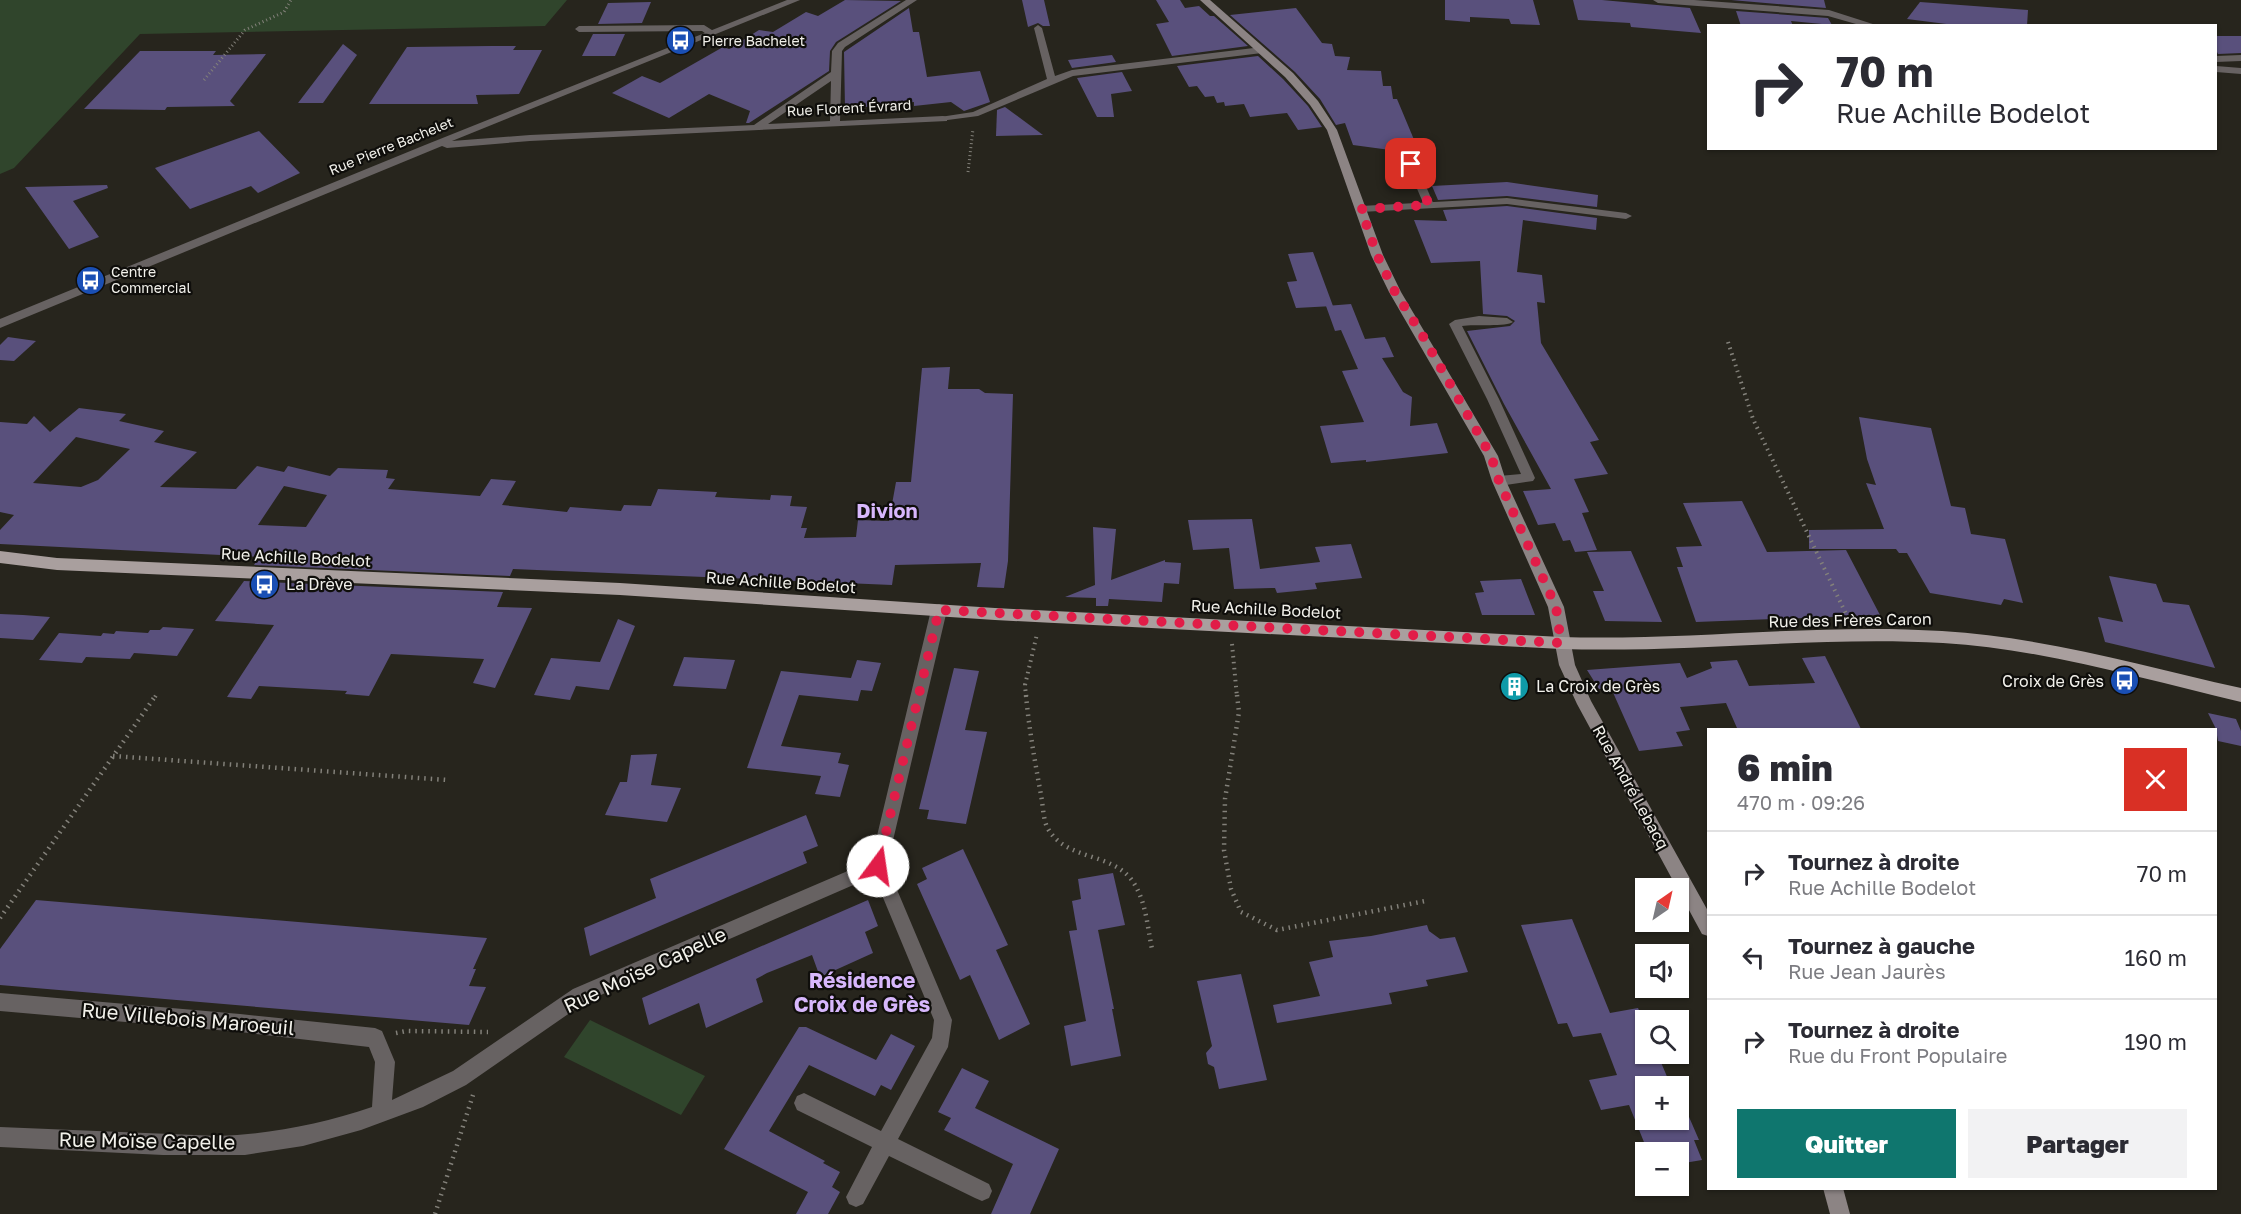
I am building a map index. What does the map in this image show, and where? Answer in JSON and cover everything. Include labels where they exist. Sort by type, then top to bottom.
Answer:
[{"type":"main road","name":"Rue André Lebacq","points":[[1205,0],[1289,75],[1314,103],[1332,130],[1377,255],[1395,292],[1491,456],[1499,481],[1556,607],[1567,665],[1585,704],[1707,926]]},
{"type":"main road","name":"Rue Achille Bodelot","points":[[0,557],[57,564],[620,589],[1040,616],[1561,643]]},
{"type":"main road","name":"Rue des Frères Caron","points":[[1561,643],[1629,645],[1856,635],[1942,637],[2030,646],[2241,695]]},
{"type":"main road","points":[[1834,1190],[1840,1214]]},
{"type":"street","name":"Rue Pierre Bachelet","points":[[0,324],[429,147],[795,0]]},
{"type":"street","points":[[835,123],[837,51],[841,45],[912,0]]},
{"type":"street","points":[[1658,0],[1829,13],[1868,24]]},
{"type":"street","points":[[2217,59],[2241,58]]},
{"type":"street","points":[[2217,69],[2241,71]]},
{"type":"street","points":[[756,127],[837,73]]},
{"type":"street","name":"Rue Florent Évrard","points":[[429,147],[530,138],[943,119]]},
{"type":"street","points":[[1361,209],[1507,201],[1626,216]]},
{"type":"street","points":[[856,1197],[941,1040],[943,1020],[878,866],[939,610]]},
{"type":"street","name":"Rue Moïse Capelle","points":[[0,1137],[220,1146],[303,1136],[381,1114],[440,1089],[483,1065],[580,995],[878,866]]},
{"type":"street","name":"Rue Villebois Maroeuil","points":[[0,1002],[240,1023],[375,1038]]},
{"type":"street","points":[[375,1038],[385,1062],[381,1114]]},
{"type":"street","points":[[804,1103],[981,1191]]},
{"type":"lane","points":[[579,29],[704,28],[712,34]]},
{"type":"lane","points":[[1038,28],[1052,80]]},
{"type":"lane","name":"Rue Florent Évrard","points":[[943,119],[975,114],[1072,73],[1262,50]]},
{"type":"lane","points":[[1411,164],[1429,205]]},
{"type":"lane","points":[[1499,481],[1529,478],[1455,324],[1479,320],[1507,322]]},
{"type":"path","points":[[204,80],[246,30],[284,12],[291,0]]},
{"type":"path","points":[[968,172],[975,114]]},
{"type":"path","points":[[1728,342],[1753,419],[1856,635]]},
{"type":"path","points":[[1040,616],[1025,685],[1029,731],[1047,826],[1055,840],[1069,849],[1117,865],[1130,877],[1141,896],[1152,950]]},
{"type":"path","points":[[1230,626],[1239,712],[1225,799],[1224,850],[1232,889],[1241,912],[1277,930],[1425,901]]},
{"type":"path","points":[[0,918],[157,694]]},
{"type":"path","points":[[113,756],[447,780]]},
{"type":"path","points":[[375,1038],[406,1031],[524,1035]]},
{"type":"path","points":[[435,1214],[483,1065]]},
{"type":"green space","points":[[0,0],[567,0],[545,26],[140,34],[14,168],[0,174]]},
{"type":"green space","points":[[590,1020],[705,1076],[681,1115],[564,1057]]},
{"type":"building","points":[[845,0],[901,1],[836,42],[830,51],[829,71],[749,123],[746,123],[750,111],[709,94],[669,118],[612,93],[642,76],[660,83],[723,47],[729,49],[759,30],[773,32],[806,12],[818,16]]},
{"type":"building","points":[[1022,0],[1044,0],[1050,26],[1038,23],[1028,27]]},
{"type":"building","points":[[1156,0],[1180,0],[1185,8],[1199,6],[1248,46],[1172,56],[1156,24],[1169,22]]},
{"type":"building","points":[[1445,0],[1533,0],[1540,25],[1511,24],[1509,19],[1470,17],[1470,22],[1445,20]]},
{"type":"building","points":[[1573,0],[1602,0],[1690,8],[1701,33],[1631,27],[1630,23],[1578,20]]},
{"type":"building","points":[[1731,0],[1824,0],[1826,8]]},
{"type":"building","points":[[651,2],[642,23],[598,24],[608,3]]},
{"type":"building","points":[[1920,2],[2028,10],[2027,24],[1946,24],[1907,19]]},
{"type":"building","points":[[909,8],[913,32],[919,32],[927,77],[980,71],[990,102],[964,111],[951,102],[914,106],[914,102],[845,109],[844,52]]},
{"type":"building","points":[[1296,8],[1322,43],[1332,44],[1335,56],[1350,57],[1347,70],[1381,71],[1383,86],[1391,86],[1393,99],[1397,99],[1420,154],[1353,145],[1345,123],[1336,125],[1320,99],[1295,72],[1230,15]]},
{"type":"building","points":[[1736,11],[1828,18],[1831,24],[1791,21],[1792,24],[1740,24]]},
{"type":"building","points":[[593,34],[625,34],[615,56],[582,56]]},
{"type":"building","points":[[2217,36],[2241,36],[2241,53],[2218,54]]},
{"type":"building","points":[[343,44],[357,55],[323,103],[298,103]]},
{"type":"building","points":[[516,46],[513,50],[542,50],[519,94],[476,95],[478,104],[369,104],[407,47]]},
{"type":"building","points":[[140,51],[216,51],[213,55],[266,54],[230,101],[235,106],[167,107],[165,110],[84,109]]},
{"type":"building","points":[[1112,55],[1116,62],[1072,68],[1068,60]]},
{"type":"building","points":[[1258,56],[1308,106],[1322,127],[1298,130],[1287,113],[1250,117],[1244,104],[1225,106],[1224,102],[1217,103],[1214,96],[1205,97],[1197,86],[1189,87],[1177,66]]},
{"type":"building","points":[[1122,72],[1132,91],[1111,94],[1114,117],[1097,117],[1077,78]]},
{"type":"building","points":[[1005,107],[1043,135],[996,136],[997,110]]},
{"type":"building","points":[[259,131],[300,173],[258,193],[251,186],[190,209],[155,168]]},
{"type":"building","points":[[1507,182],[1598,195],[1597,207],[1507,196],[1438,200],[1432,186]]},
{"type":"building","points":[[107,185],[108,188],[73,201],[99,237],[69,249],[25,187]]},
{"type":"building","points":[[1507,206],[1597,218],[1596,230],[1523,220],[1517,272],[1542,275],[1545,303],[1537,302],[1541,343],[1599,440],[1590,442],[1608,474],[1574,479],[1589,512],[1582,513],[1597,550],[1575,552],[1570,540],[1563,541],[1555,523],[1538,525],[1523,491],[1551,489],[1467,331],[1510,326],[1515,321],[1507,316],[1483,314],[1480,261],[1431,263],[1414,220],[1447,221],[1443,210]]},
{"type":"building","points":[[1313,252],[1333,306],[1296,308],[1287,282],[1297,281],[1288,254]]},
{"type":"building","points":[[1351,304],[1365,339],[1385,337],[1394,357],[1382,358],[1403,392],[1412,397],[1410,426],[1437,423],[1448,453],[1366,462],[1366,460],[1331,463],[1320,426],[1364,422],[1342,371],[1358,369],[1341,330],[1335,331],[1326,306]]},
{"type":"building","points":[[8,337],[36,341],[14,361],[0,360],[0,345]]},
{"type":"building","points":[[950,367],[948,389],[979,389],[985,393],[1013,394],[1008,561],[1004,588],[977,587],[981,563],[895,565],[892,585],[513,569],[510,576],[254,565],[259,557],[0,544],[0,530],[14,515],[0,512],[0,422],[27,424],[34,416],[50,432],[79,408],[126,414],[119,421],[164,431],[154,442],[197,452],[160,487],[236,489],[257,466],[284,472],[288,466],[330,476],[338,468],[388,470],[386,478],[395,479],[388,489],[480,496],[491,479],[516,481],[502,505],[567,512],[570,507],[621,511],[624,505],[651,506],[658,489],[717,492],[715,497],[770,500],[771,495],[792,496],[790,506],[807,507],[801,528],[807,528],[804,538],[856,537],[858,520],[889,521],[896,482],[911,482],[922,368]],"holes":[[[76,437],[130,449],[98,480],[81,487],[33,483]],[[284,486],[327,495],[306,527],[258,525]]]},
{"type":"building","points":[[1859,417],[1931,428],[1951,506],[1965,508],[1971,534],[2005,539],[2023,603],[2004,599],[2001,605],[1930,593],[1907,553],[1899,553],[1896,549],[1809,549],[1809,530],[1884,529],[1866,483],[1876,485],[1867,459]]},
{"type":"building","points":[[1742,501],[1767,552],[1846,550],[1880,615],[1696,622],[1677,567],[1683,567],[1676,547],[1702,546],[1683,503]]},
{"type":"building","points":[[1252,519],[1260,569],[1320,562],[1315,547],[1351,544],[1362,578],[1315,583],[1317,589],[1277,593],[1275,588],[1234,589],[1229,548],[1193,550],[1188,520]]},
{"type":"building","points":[[1093,527],[1116,529],[1111,580],[1165,560],[1165,562],[1181,563],[1179,584],[1164,583],[1162,602],[1109,599],[1108,606],[1096,606],[1096,598],[1065,597],[1095,585]]},
{"type":"building","points":[[1631,551],[1662,622],[1605,621],[1593,591],[1604,591],[1587,552]]},
{"type":"building","points":[[2109,576],[2156,584],[2163,602],[2189,605],[2215,668],[2105,642],[2098,617],[2123,622]]},
{"type":"building","points":[[1521,579],[1535,615],[1482,615],[1475,593],[1484,592],[1480,581]]},
{"type":"building","points":[[244,581],[503,592],[497,607],[532,608],[495,688],[473,683],[484,659],[391,654],[369,696],[345,694],[347,691],[259,686],[251,699],[227,697],[274,625],[215,621]]},
{"type":"building","points":[[0,614],[50,617],[33,640],[0,638]]},
{"type":"building","points":[[618,619],[635,626],[609,690],[576,686],[570,700],[534,695],[551,658],[600,662]]},
{"type":"building","points":[[163,627],[194,629],[177,656],[134,653],[130,659],[86,657],[82,663],[39,660],[59,633],[101,636],[103,633],[114,634],[116,631],[148,633],[150,630],[160,630]]},
{"type":"building","points":[[1825,656],[1861,728],[1737,728],[1726,703],[1680,707],[1690,730],[1676,732],[1683,746],[1639,751],[1611,688],[1599,689],[1587,670],[1680,663],[1687,678],[1712,668],[1710,662],[1737,660],[1749,686],[1815,683],[1802,658]]},
{"type":"building","points":[[684,657],[735,660],[726,689],[673,686]]},
{"type":"building","points":[[857,660],[881,663],[872,691],[861,690],[858,701],[799,695],[781,746],[841,753],[838,763],[849,765],[840,797],[815,794],[821,776],[747,768],[781,671],[851,678]]},
{"type":"building","points":[[954,668],[979,671],[965,730],[987,732],[966,824],[927,819],[929,810],[919,809]]},
{"type":"building","points":[[2208,713],[2236,719],[2241,731],[2241,746],[2218,741],[2216,728]]},
{"type":"building","points":[[657,754],[651,785],[681,788],[667,822],[605,815],[620,782],[627,782],[631,755]]},
{"type":"building","points":[[806,815],[818,846],[803,852],[807,863],[590,956],[584,928],[656,898],[650,879]]},
{"type":"building","points":[[963,849],[1008,945],[996,950],[1030,1024],[999,1040],[970,975],[960,980],[917,884],[927,879],[922,868]]},
{"type":"building","points":[[1113,873],[1125,925],[1098,930],[1121,1056],[1071,1066],[1064,1026],[1086,1021],[1069,931],[1077,930],[1072,901],[1081,899],[1078,879]]},
{"type":"building","points":[[36,900],[487,938],[473,969],[476,969],[469,986],[486,987],[469,1025],[0,985],[0,949]]},
{"type":"building","points":[[868,900],[878,926],[865,932],[873,953],[820,977],[812,955],[767,973],[756,979],[763,1002],[706,1028],[699,1003],[649,1025],[642,998]]},
{"type":"building","points":[[1572,919],[1610,1013],[1638,1008],[1639,1010],[1635,1010],[1635,1064],[1662,1064],[1667,1076],[1635,1076],[1635,1120],[1629,1105],[1601,1110],[1589,1080],[1617,1075],[1601,1033],[1573,1037],[1567,1023],[1558,1024],[1521,925]]},
{"type":"building","points":[[1427,925],[1429,931],[1440,939],[1455,937],[1468,972],[1426,980],[1428,986],[1389,993],[1392,1004],[1277,1023],[1273,1005],[1320,996],[1309,962],[1333,957],[1329,941],[1371,936]]},
{"type":"building","points":[[1241,974],[1267,1080],[1219,1089],[1214,1067],[1208,1064],[1206,1053],[1212,1046],[1197,981]]},
{"type":"building","points":[[799,1027],[806,1027],[876,1060],[891,1034],[915,1046],[891,1090],[881,1085],[875,1096],[809,1065],[769,1131],[825,1161],[823,1163],[840,1172],[832,1187],[840,1192],[828,1214],[796,1214],[808,1192],[724,1149]]},
{"type":"building","points":[[962,1068],[989,1081],[975,1108],[1059,1149],[1030,1214],[991,1214],[1013,1164],[944,1130],[951,1118],[938,1112]]},
{"type":"building","points":[[1689,1117],[1699,1140],[1694,1140],[1702,1160],[1689,1162],[1689,1142],[1644,1142],[1639,1130],[1689,1130]]},
{"type":"place","name":"Pierre Bachelet","points":[[681,41]]},
{"type":"place","name":"Centre Commercial","points":[[90,280]]},
{"type":"place","name":"La Drève","points":[[265,584]]},
{"type":"place","name":"Croix de Grès","points":[[2125,681]]},
{"type":"place","name":"La Croix de Grès","points":[[1515,686]]},
{"type":"district","name":"Divion","points":[[887,511]]},
{"type":"district","name":"Résidence Croix de Grès","points":[[862,993]]},
{"type":"route","points":[[878,866],[939,610],[1561,643],[1556,607],[1499,481],[1491,456],[1395,292],[1377,255],[1361,209],[1429,205],[1411,164]]}]
